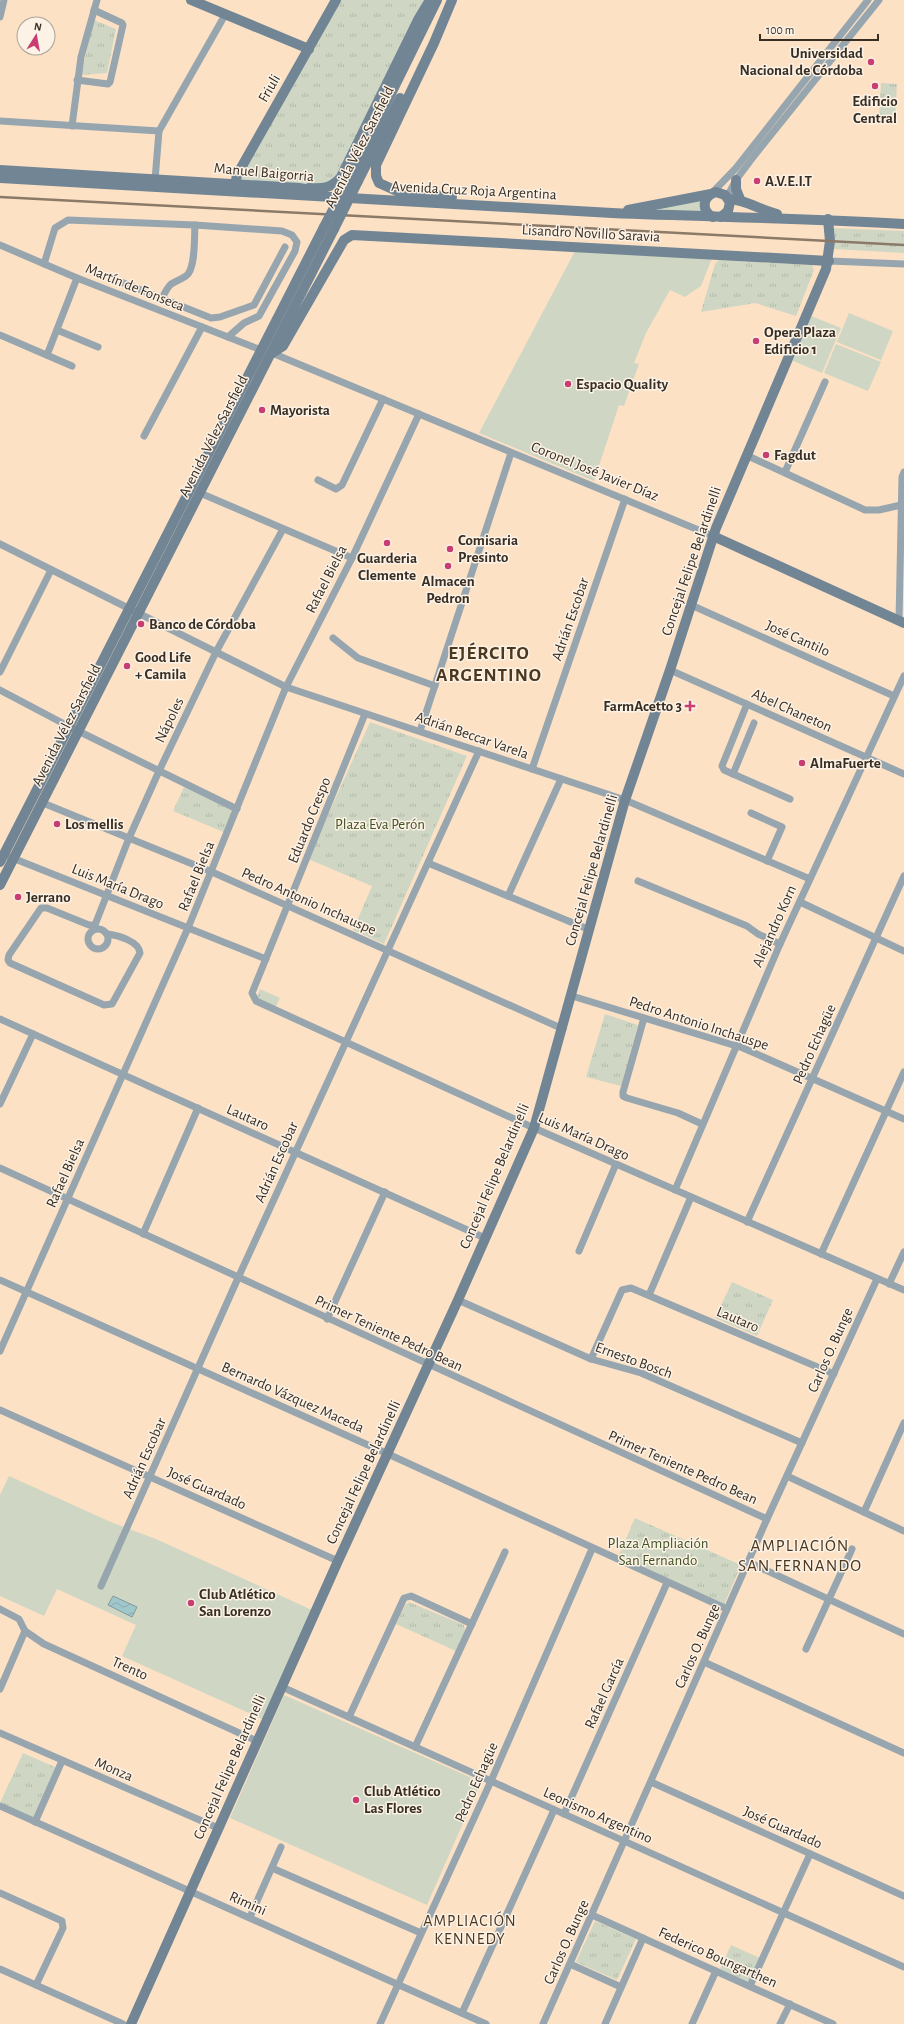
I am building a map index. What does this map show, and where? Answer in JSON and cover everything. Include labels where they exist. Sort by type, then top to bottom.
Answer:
[{"type":"main road","points":[[191,0],[309,48]]},
{"type":"main road","name":"Friuli","points":[[235,188],[237,175],[336,0]]},
{"type":"main road","points":[[299,188],[323,189],[333,186],[341,177],[419,18],[430,0]]},
{"type":"main road","name":"Avenida Vélez Sarsfield","points":[[354,179],[437,0]]},
{"type":"main road","points":[[451,0],[434,43],[376,165],[377,179],[384,186],[399,192],[537,208]]},
{"type":"main road","name":"Avenida Vélez Sarsfield","points":[[0,884],[80,732],[134,612],[261,350],[329,228],[451,0]]},
{"type":"main road","name":"Manuel Baigorria","points":[[0,170],[155,180],[334,197]]},
{"type":"main road","name":"Manuel Baigorria","points":[[0,178],[235,188],[299,188],[318,191],[334,197]]},
{"type":"main road","points":[[736,180],[736,189],[740,199]]},
{"type":"main road","points":[[719,192],[728,198],[730,208],[727,214],[717,217],[705,208],[705,200],[712,193],[719,192]]},
{"type":"main road","name":"Avenida Cruz Roja Argentina","points":[[612,213],[712,193]]},
{"type":"main road","name":"Avenida Cruz Roja Argentina","points":[[334,197],[612,213],[717,217],[808,218],[904,224]]},
{"type":"main road","name":"Avenida Cruz Roja Argentina","points":[[728,198],[740,199],[747,204],[769,212],[808,218]]},
{"type":"main road","name":"Concejal Felipe Belardinelli","points":[[131,2024],[338,1561],[486,1238],[534,1128],[563,1029],[625,800],[670,670],[713,536],[829,260],[828,219]]},
{"type":"main road","name":"Avenida Vélez Sarsfield","points":[[1,856],[70,727],[200,493],[272,353],[329,228]]},
{"type":"main road","name":"Lisandro Novillo Saravia","points":[[272,353],[283,346],[344,240],[352,235],[829,260]]},
{"type":"main road","name":"Coronel José Javier Díaz","points":[[713,536],[901,622]]},
{"type":"street","points":[[0,17],[4,0]]},
{"type":"street","points":[[72,126],[83,47],[97,0]]},
{"type":"street","points":[[712,193],[736,168],[868,0]]},
{"type":"street","points":[[728,198],[736,180],[879,0]]},
{"type":"street","points":[[78,80],[108,84],[110,82],[123,25],[122,23],[94,10]]},
{"type":"street","points":[[155,180],[159,131],[225,15]]},
{"type":"street","points":[[0,121],[159,131]]},
{"type":"street","points":[[44,264],[53,232],[58,224],[68,220],[195,225],[282,231],[292,235],[297,242],[295,251],[259,316],[244,323],[228,337]]},
{"type":"street","points":[[162,298],[169,285],[186,276],[191,269],[194,255],[195,225]]},
{"type":"street","name":"Martín de Fonseca","points":[[0,245],[77,278],[261,350]]},
{"type":"street","points":[[116,280],[216,318],[249,308],[257,302],[285,247]]},
{"type":"street","points":[[829,260],[904,264]]},
{"type":"street","points":[[47,355],[77,278]]},
{"type":"street","points":[[144,436],[202,327]]},
{"type":"street","points":[[57,330],[98,347]]},
{"type":"street","points":[[0,335],[72,366]]},
{"type":"street","name":"Coronel José Javier Díaz","points":[[272,353],[713,536]]},
{"type":"street","points":[[785,472],[825,382]]},
{"type":"street","points":[[318,480],[336,489],[342,486],[383,399]]},
{"type":"street","name":"Rafael Bielsa","points":[[0,1351],[188,928],[286,687],[352,558],[419,414]]},
{"type":"street","points":[[420,731],[511,452]]},
{"type":"street","points":[[746,455],[865,510],[878,510],[901,505]]},
{"type":"street","points":[[901,622],[901,505],[903,472]]},
{"type":"street","points":[[200,493],[352,558]]},
{"type":"street","name":"Adrián Escobar","points":[[532,769],[625,499]]},
{"type":"street","name":"Nápoles","points":[[107,934],[108,940],[105,946],[96,948],[89,942],[89,935],[94,928],[129,838],[159,771],[216,652],[283,529]]},
{"type":"street","name":"Adrián Beccar Varela","points":[[0,544],[286,687],[625,800],[810,879]]},
{"type":"street","points":[[0,672],[51,570]]},
{"type":"street","name":"José Cantilo","points":[[691,605],[894,696]]},
{"type":"street","points":[[333,638],[358,658],[435,686]]},
{"type":"street","name":"Abel Chaneton","points":[[670,670],[904,774]]},
{"type":"street","name":"Alejandro Korn","points":[[675,1190],[780,944],[904,676]]},
{"type":"street","points":[[0,690],[70,727],[237,809]]},
{"type":"street","points":[[747,704],[722,766],[724,770],[790,799]]},
{"type":"street","name":"Eduardo Crespo","points":[[256,1001],[252,993],[366,714]]},
{"type":"street","points":[[733,774],[754,723]]},
{"type":"street","name":"Adrián Escobar","points":[[101,1586],[295,1152],[479,751]]},
{"type":"street","points":[[508,896],[561,779]]},
{"type":"street","name":"Pedro Antonio Inchauspe","points":[[43,803],[212,872],[388,949],[563,1029]]},
{"type":"street","points":[[751,813],[782,827],[766,861]]},
{"type":"street","name":"Luis María Drago","points":[[1,856],[14,858],[106,894],[266,960]]},
{"type":"street","points":[[428,862],[590,930]]},
{"type":"street","name":"Pedro Echagüe","points":[[747,1222],[904,876]]},
{"type":"street","points":[[638,881],[746,926],[758,934],[780,944]]},
{"type":"street","points":[[800,902],[904,951]]},
{"type":"street","points":[[41,908],[47,908],[102,930],[107,934],[137,945],[140,948],[140,953],[112,1004],[109,1006],[10,963],[8,960],[9,955],[41,908]]},
{"type":"street","name":"Pedro Antonio Inchauspe","points":[[572,996],[736,1045],[904,1119]]},
{"type":"street","name":"Luis María Drago","points":[[256,1001],[534,1128],[904,1290]]},
{"type":"street","points":[[644,1018],[623,1096],[678,1113],[702,1124]]},
{"type":"street","name":"Lautaro","points":[[0,1019],[486,1238]]},
{"type":"street","points":[[0,1104],[33,1034]]},
{"type":"street","points":[[821,1254],[904,1072]]},
{"type":"street","points":[[143,1234],[198,1108]]},
{"type":"street","points":[[579,1251],[616,1164]]},
{"type":"street","name":"Primer Teniente Pedro Bean","points":[[0,1168],[428,1366],[767,1519]]},
{"type":"street","points":[[327,1319],[385,1192]]},
{"type":"street","points":[[649,1295],[691,1197]]},
{"type":"street","points":[[890,1284],[904,1252]]},
{"type":"street","name":"Carlos O. Bunge","points":[[543,2024],[767,1519],[877,1279]]},
{"type":"street","name":"Bernardo Vázquez Maceda","points":[[0,1280],[388,1454],[592,1549],[727,1609]]},
{"type":"street","name":"Lautaro","points":[[591,1359],[622,1290],[631,1288],[834,1374]]},
{"type":"street","name":"Ernesto Bosch","points":[[458,1300],[591,1359],[641,1373],[802,1443]]},
{"type":"street","name":"José Guardado","points":[[0,1410],[151,1476],[338,1561]]},
{"type":"street","points":[[864,1512],[904,1423]]},
{"type":"street","points":[[787,1476],[904,1531]]},
{"type":"street","name":"Pedro Echagüe","points":[[380,2024],[491,1781],[592,1549]]},
{"type":"street","points":[[806,1649],[852,1549]]},
{"type":"street","points":[[415,1747],[505,1552]]},
{"type":"street","points":[[748,1562],[904,1634]]},
{"type":"street","name":"Rafael García","points":[[564,1814],[667,1583]]},
{"type":"street","points":[[349,1718],[404,1598],[407,1596],[472,1624]]},
{"type":"street","name":"Trento","points":[[0,1609],[19,1619],[25,1631],[44,1644],[257,1741]]},
{"type":"street","points":[[0,1689],[25,1631]]},
{"type":"street","points":[[704,1662],[904,1753]]},
{"type":"street","name":"Leonismo Argentino","points":[[282,1687],[904,1967]]},
{"type":"street","name":"Monza","points":[[0,1733],[218,1828]]},
{"type":"street","points":[[35,1822],[62,1761]]},
{"type":"street","name":"José Guardado","points":[[650,1782],[904,1896]]},
{"type":"street","name":"Rimini","points":[[0,1806],[486,2024]]},
{"type":"street","points":[[462,2013],[554,1810]]},
{"type":"street","points":[[250,1918],[281,1847]]},
{"type":"street","points":[[750,1986],[810,1854]]},
{"type":"street","points":[[272,1868],[421,1933]]},
{"type":"street","points":[[0,1893],[62,1921],[63,1928],[36,1985]]},
{"type":"street","name":"Federico Boungarthen","points":[[592,1915],[833,2024]]},
{"type":"street","points":[[605,2024],[643,1938]]},
{"type":"street","points":[[570,1964],[621,1987]]},
{"type":"street","points":[[0,1969],[123,2024]]},
{"type":"street","points":[[692,2024],[716,1971]]},
{"type":"street","points":[[780,2024],[790,2004]]},
{"type":"green space","points":[[336,0],[430,0],[333,186],[235,185]]},
{"type":"green space","points":[[94,20],[116,29],[107,73],[81,75]]},
{"type":"green space","points":[[881,83],[897,84],[895,118],[879,117]]},
{"type":"green space","points":[[701,200],[702,214],[633,213]]},
{"type":"green space","points":[[831,228],[904,231],[904,253],[833,249]]},
{"type":"green space","name":"Espacio Quality","points":[[575,251],[713,256],[701,286],[685,297],[670,290],[646,333],[634,363],[639,364],[624,406],[619,405],[594,481],[479,433]]},
{"type":"green space","points":[[719,260],[812,265],[814,270],[796,316],[755,303],[701,312],[715,264]]},
{"type":"green space","points":[[849,313],[893,331],[881,360],[837,342]]},
{"type":"green space","points":[[811,316],[841,328],[822,373],[793,361]]},
{"type":"green space","points":[[836,344],[881,362],[868,391],[824,373]]},
{"type":"green space","name":"Plaza Eva Perón","points":[[370,722],[467,756],[384,944],[353,930],[372,886],[308,859]]},
{"type":"green space","points":[[184,787],[237,809],[226,833],[173,811]]},
{"type":"green space","points":[[260,989],[280,998],[275,1008],[256,999]]},
{"type":"green space","points":[[605,1014],[638,1025],[621,1086],[586,1077]]},
{"type":"green space","points":[[732,1282],[773,1300],[757,1336],[715,1318]]},
{"type":"green space","name":"Club Atlético San Lorenzo","points":[[9,1476],[113,1523],[156,1539],[312,1610],[262,1719],[122,1656],[136,1625],[57,1589],[44,1616],[0,1596],[0,1495]]},
{"type":"green space","name":"Plaza Ampliación San Fernando","points":[[635,1518],[741,1565],[724,1605],[618,1557]]},
{"type":"green space","points":[[409,1602],[464,1625],[465,1632],[456,1651],[396,1624],[405,1605]]},
{"type":"green space","name":"Club Atlético Las Flores","points":[[284,1695],[481,1782],[427,1905],[230,1818]]},
{"type":"green space","points":[[23,1753],[57,1768],[34,1820],[0,1803]]},
{"type":"green space","points":[[595,1921],[636,1939],[617,1980],[576,1962]]},
{"type":"green space","points":[[731,1945],[760,1958],[748,1982],[720,1969]]},
{"type":"water","points":[[113,1596],[137,1607],[132,1617],[108,1605]]},
{"type":"railway","points":[[0,197],[904,245]]},
{"type":"place","name":"Universidad Nacional de Córdoba","points":[[871,62]]},
{"type":"place","name":"Edificio Central","points":[[875,86]]},
{"type":"place","name":"A.V.E.I.T","points":[[757,181]]},
{"type":"place","name":"Opera Plaza Edificio 1","points":[[756,341]]},
{"type":"place","name":"Espacio Quality","points":[[568,384]]},
{"type":"place","name":"Mayorista","points":[[262,410]]},
{"type":"place","name":"Fagdut","points":[[766,455]]},
{"type":"place","name":"Guarderia Clemente","points":[[387,543]]},
{"type":"place","name":"Comisaria Presinto","points":[[450,549]]},
{"type":"place","name":"Almacen Pedron","points":[[448,566]]},
{"type":"place","name":"Banco de Córdoba","points":[[141,624]]},
{"type":"place","name":"Good Life + Camila","points":[[127,666]]},
{"type":"place","name":"FarmAcetto 3","points":[[690,706]]},
{"type":"place","name":"AlmaFuerte","points":[[802,763]]},
{"type":"place","name":"Los mellis","points":[[57,824]]},
{"type":"place","name":"Jerrano","points":[[18,897]]},
{"type":"place","name":"Club Atlético San Lorenzo","points":[[191,1603]]},
{"type":"place","name":"Club Atlético Las Flores","points":[[356,1800]]},
{"type":"district","name":"EJÉRCITO ARGENTINO","points":[[489,663]]},
{"type":"district","name":"AMPLIACIÓN SAN FERNANDO","points":[[800,1555]]},
{"type":"district","name":"AMPLIACIÓN KENNEDY","points":[[470,1929]]}]
